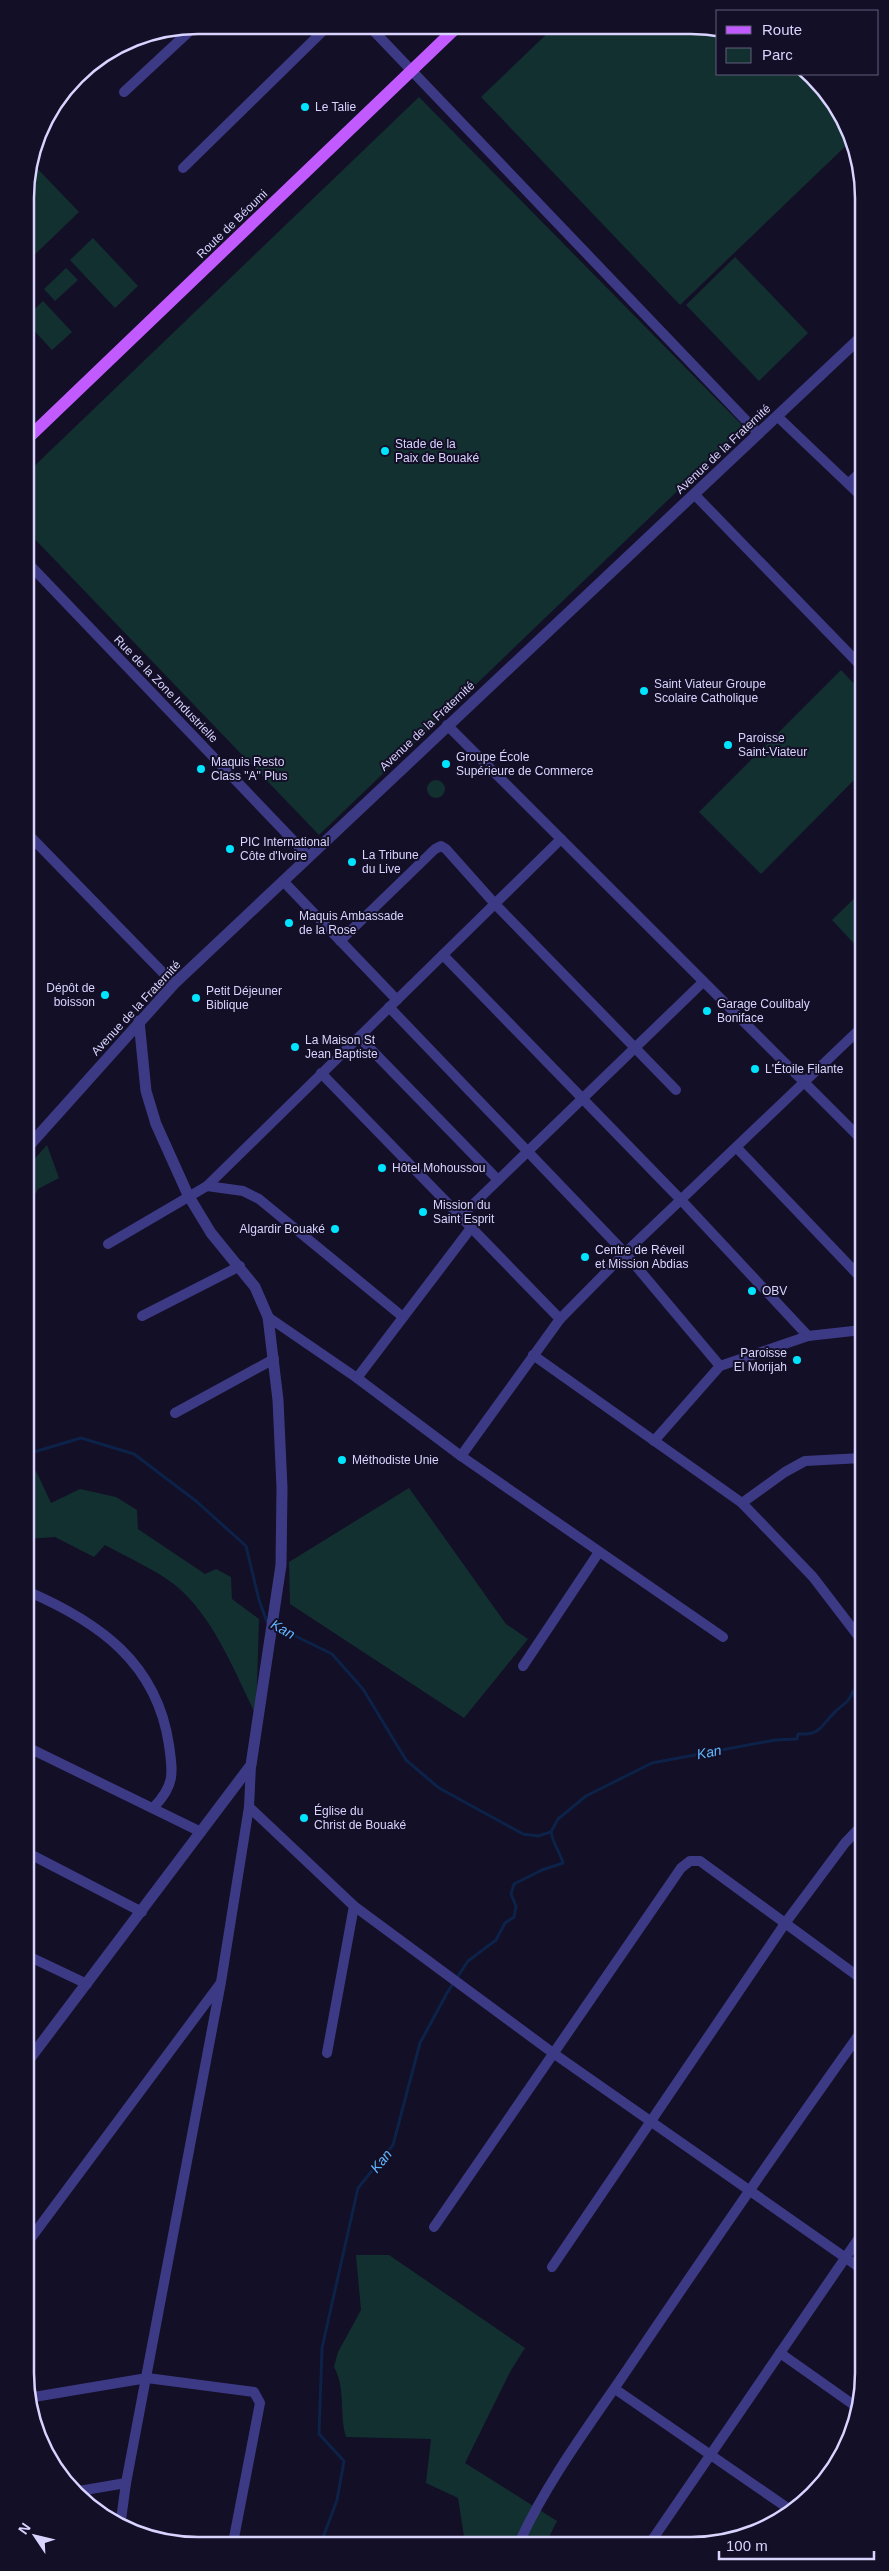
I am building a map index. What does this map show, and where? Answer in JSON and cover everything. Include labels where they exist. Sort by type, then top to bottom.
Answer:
[{"type":"main road","name":"Route de Béoumi","points":[[34,432],[450,34]]},
{"type":"street","points":[[124,92],[186,34]]},
{"type":"street","points":[[183,168],[320,34]]},
{"type":"street","points":[[376,34],[759,434]]},
{"type":"street","name":"Avenue de la Fraternité","points":[[34,1140],[174,984],[855,343]]},
{"type":"street","points":[[778,417],[855,490]]},
{"type":"street","points":[[849,484],[855,478]]},
{"type":"street","points":[[695,494],[855,660]]},
{"type":"street","name":"Rue de la Zone Industrielle","points":[[34,569],[309,857]]},
{"type":"street","points":[[447,725],[855,1133]]},
{"type":"street","points":[[108,1244],[188,1195],[207,1186],[562,839]]},
{"type":"street","points":[[34,840],[174,984]]},
{"type":"street","points":[[340,941],[435,849],[441,846],[446,849],[495,904],[676,1090]]},
{"type":"street","points":[[284,882],[397,1000]]},
{"type":"street","points":[[443,955],[682,1201],[808,1336]]},
{"type":"street","points":[[460,1217],[703,982]]},
{"type":"street","points":[[389,1008],[626,1253],[720,1366]]},
{"type":"street","points":[[121,2518],[126,2483],[221,1982],[249,1808],[251,1765],[281,1565],[282,1488],[274,1359],[268,1317],[256,1287],[212,1233],[188,1195],[156,1124],[146,1091],[139,1021]]},
{"type":"street","points":[[461,1456],[560,1320],[626,1253],[855,1034]]},
{"type":"street","points":[[359,1036],[498,1180]]},
{"type":"street","points":[[321,1073],[560,1320]]},
{"type":"street","points":[[737,1148],[855,1272]]},
{"type":"street","points":[[207,1186],[244,1191],[259,1198],[403,1317]]},
{"type":"street","points":[[357,1378],[471,1228]]},
{"type":"street","points":[[142,1316],[240,1266]]},
{"type":"street","points":[[268,1317],[357,1378],[461,1456],[723,1637]]},
{"type":"street","points":[[654,1441],[720,1366],[808,1336],[855,1331]]},
{"type":"street","points":[[533,1355],[742,1503],[814,1577],[855,1632]]},
{"type":"street","points":[[175,1412],[274,1359]]},
{"type":"street","points":[[742,1503],[785,1472],[805,1461],[855,1458]]},
{"type":"street","points":[[523,1666],[599,1552]]},
{"type":"street","points":[[34,1594],[81,1617],[118,1646],[143,1673],[157,1697],[167,1732],[173,1774],[166,1794],[154,1807]]},
{"type":"street","points":[[34,1750],[154,1807],[201,1832]]},
{"type":"street","points":[[34,2053],[251,1765]]},
{"type":"street","points":[[249,1808],[354,1906],[553,2053],[855,2264]]},
{"type":"street","points":[[552,2267],[786,1922],[855,1832]]},
{"type":"street","points":[[34,1856],[142,1912]]},
{"type":"street","points":[[434,2227],[681,1868],[690,1861],[700,1861],[855,1974]]},
{"type":"street","points":[[327,2053],[354,1906]]},
{"type":"street","points":[[34,1959],[86,1984]]},
{"type":"street","points":[[34,2234],[221,1982]]},
{"type":"street","points":[[522,2537],[535,2508],[615,2388],[749,2189],[855,2040]]},
{"type":"street","points":[[654,2537],[855,2244]]},
{"type":"street","points":[[780,2353],[852,2404]]},
{"type":"street","points":[[36,2397],[147,2378],[254,2392],[260,2404],[234,2537]]},
{"type":"street","points":[[615,2388],[786,2507]]},
{"type":"street","points":[[83,2490],[126,2483]]},
{"type":"green space","points":[[547,34],[702,34],[716,36],[716,75],[799,75],[821,98],[833,116],[847,145],[680,305],[481,97]]},
{"type":"green space","name":"Stade de la Paix de Bouaké","points":[[419,97],[744,427],[319,835],[34,538],[34,466]]},
{"type":"green space","points":[[37,168],[79,212],[34,255],[34,187]]},
{"type":"green space","points":[[93,238],[138,286],[115,308],[70,260]]},
{"type":"green space","points":[[735,257],[808,333],[759,381],[686,305]]},
{"type":"green space","points":[[66,268],[78,280],[55,301],[44,289]]},
{"type":"green space","points":[[43,301],[72,332],[52,350],[34,331],[34,309]]},
{"type":"green space","points":[[841,670],[855,685],[855,779],[761,874],[699,812]]},
{"type":"green space","points":[[432,780],[440,780],[445,785],[443,796],[432,798],[427,793],[427,785]]},
{"type":"green space","points":[[855,898],[855,945],[832,920]]},
{"type":"green space","points":[[47,1145],[59,1178],[38,1189],[34,1197],[34,1159]]},
{"type":"green space","points":[[36,1471],[51,1503],[80,1489],[116,1497],[137,1510],[138,1529],[205,1574],[216,1569],[231,1577],[232,1599],[259,1619],[256,1715],[222,1645],[201,1613],[175,1585],[105,1545],[94,1557],[55,1537],[34,1538],[34,1472]]},
{"type":"green space","points":[[409,1488],[506,1624],[528,1639],[464,1718],[290,1604],[289,1562]]},
{"type":"green space","points":[[356,2255],[389,2255],[525,2348],[510,2372],[465,2463],[557,2521],[549,2537],[464,2537],[458,2498],[426,2483],[431,2439],[346,2437],[340,2384],[334,2367],[338,2352],[361,2310]]},
{"type":"waterway","name":"Kan","points":[[34,1452],[81,1438],[134,1454],[196,1501],[246,1546],[259,1600],[267,1622],[332,1654],[363,1689],[406,1760],[439,1788],[523,1834],[538,1836],[551,1832]]},
{"type":"waterway","name":"Kan","points":[[323,2537],[337,2500],[344,2461],[319,2434],[322,2348],[358,2188],[393,2145],[420,2043],[447,1993],[468,1961],[496,1940],[505,1923],[514,1917],[516,1906],[511,1894],[514,1884],[542,1870],[563,1863],[551,1832],[558,1819],[586,1796],[652,1763],[775,1740],[797,1739],[798,1734],[817,1731],[848,1701],[853,1691],[855,1696]]},
{"type":"place","name":"Le Talie","points":[[305,107]]},
{"type":"place","name":"Stade de la Paix de Bouaké","points":[[385,451]]},
{"type":"place","name":"Saint Viateur Groupe Scolaire Catholique","points":[[644,691]]},
{"type":"place","name":"Paroisse Saint-Viateur","points":[[728,745]]},
{"type":"place","name":"Groupe École Supérieure de Commerce","points":[[446,764]]},
{"type":"place","name":"Maquis Resto Class \"A\" Plus","points":[[201,769]]},
{"type":"place","name":"PIC International Côte d'Ivoire","points":[[230,849]]},
{"type":"place","name":"La Tribune du Live","points":[[352,862]]},
{"type":"place","name":"Maquis Ambassade de la Rose","points":[[289,923]]},
{"type":"place","name":"Dépôt de boisson","points":[[105,995]]},
{"type":"place","name":"Petit Déjeuner Biblique","points":[[196,998]]},
{"type":"place","name":"Garage Coulibaly Boniface","points":[[707,1011]]},
{"type":"place","name":"La Maison St Jean Baptiste","points":[[295,1047]]},
{"type":"place","name":"L'Étoile Filante","points":[[755,1069]]},
{"type":"place","name":"Hôtel Mohoussou","points":[[382,1168]]},
{"type":"place","name":"Mission du Saint Esprit","points":[[423,1212]]},
{"type":"place","name":"Algardir Bouaké","points":[[335,1229]]},
{"type":"place","name":"Centre de Réveil et Mission Abdias","points":[[585,1257]]},
{"type":"place","name":"OBV","points":[[752,1291]]},
{"type":"place","name":"Paroisse El Morijah","points":[[797,1360]]},
{"type":"place","name":"Méthodiste Unie","points":[[342,1460]]},
{"type":"place","name":"Église du Christ de Bouaké","points":[[304,1818]]}]
